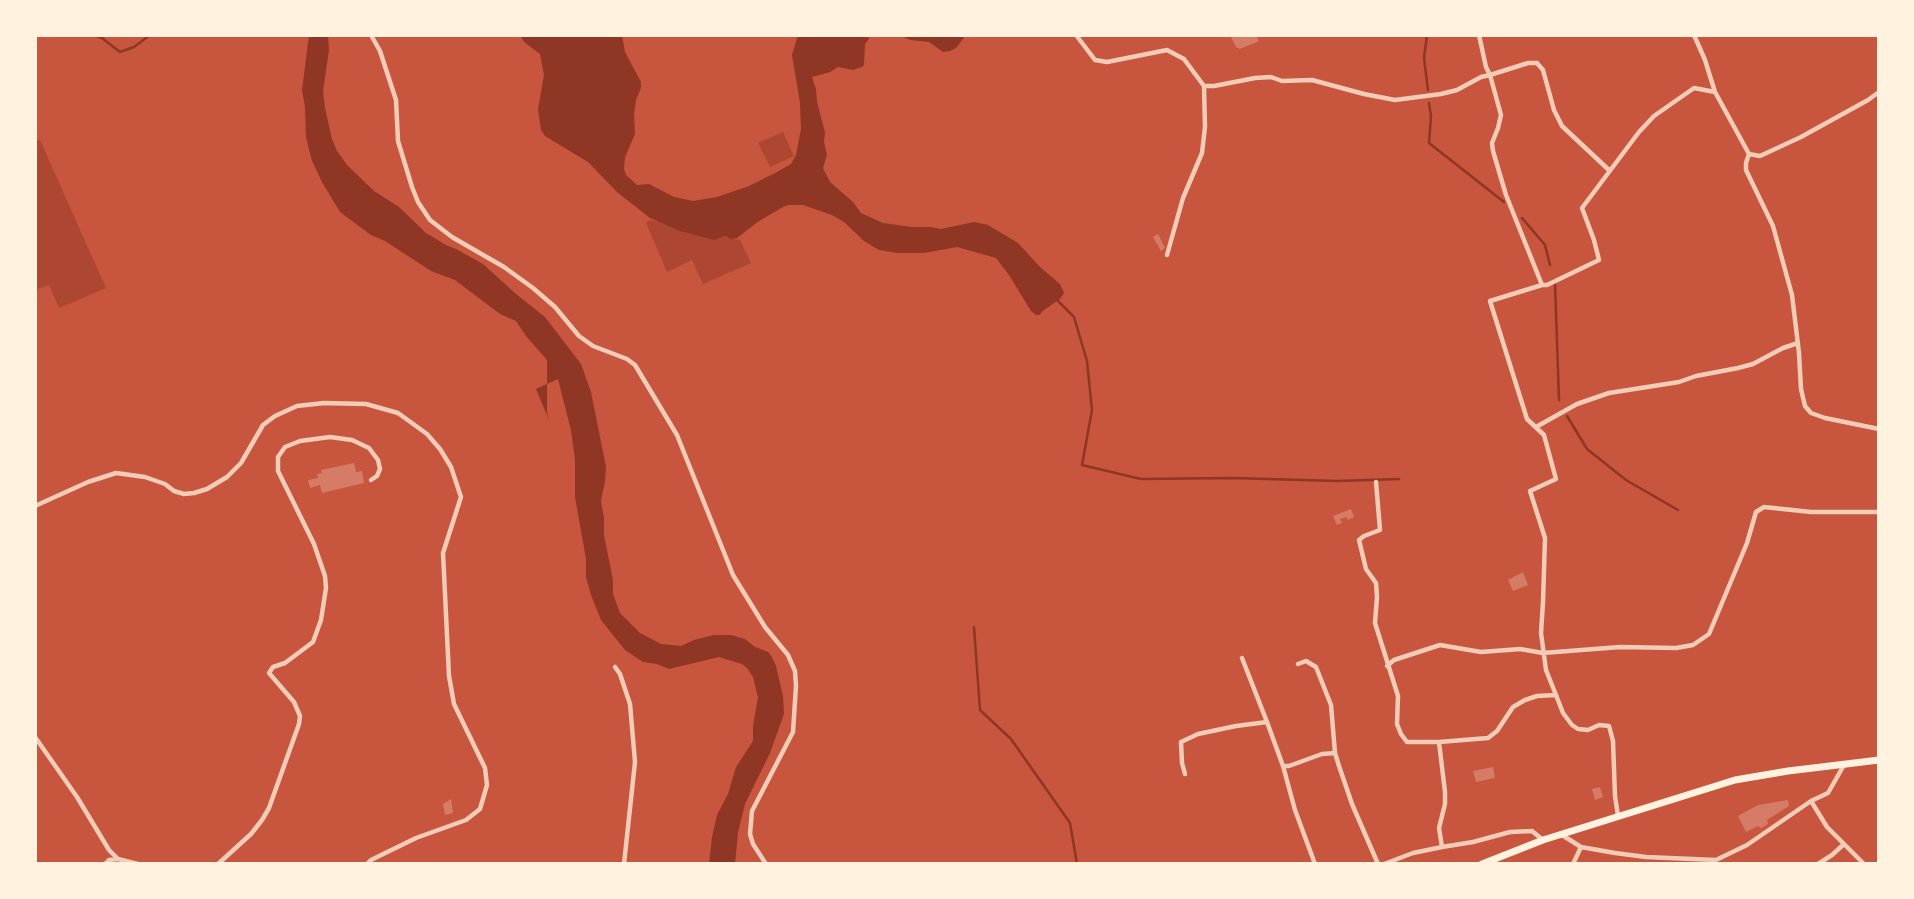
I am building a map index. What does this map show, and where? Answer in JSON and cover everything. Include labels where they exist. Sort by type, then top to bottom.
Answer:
[{"type":"highway","points":[[1484,864],[1543,840],[1735,780],[1879,760]]},
{"type":"street","points":[[371,35],[384,62],[396,100],[398,141],[412,187],[430,220],[533,288],[555,307],[579,336],[593,346],[635,365],[677,435],[733,576],[765,627],[788,655],[795,671],[796,686],[793,732],[752,811],[750,834],[766,864]]},
{"type":"street","points":[[1076,35],[1094,60],[1107,62],[1167,50],[1184,60],[1204,86],[1205,127],[1202,153],[1183,198],[1167,255]]},
{"type":"street","points":[[1479,35],[1500,115],[1492,143],[1493,151],[1506,195],[1542,285]]},
{"type":"street","points":[[1693,35],[1705,60],[1715,92],[1749,154],[1746,170],[1773,226],[1790,283],[1805,406],[1811,413],[1879,429]]},
{"type":"street","points":[[1204,86],[1271,77],[1282,81],[1312,80],[1395,100],[1457,90],[1481,77],[1528,63],[1537,63],[1543,70],[1554,110],[1562,126],[1610,171]]},
{"type":"street","points":[[1619,817],[1615,796],[1613,741],[1609,726],[1599,725],[1588,730],[1572,726],[1563,713],[1546,670],[1541,633],[1545,538],[1530,491],[1556,479],[1544,435],[1527,419],[1490,301],[1547,285],[1599,260],[1582,208],[1654,116],[1694,89],[1715,92]]},
{"type":"street","points":[[1749,154],[1760,156],[1801,137],[1879,92]]},
{"type":"street","points":[[1536,427],[1577,404],[1609,393],[1679,382],[1738,368],[1798,343]]},
{"type":"street","points":[[35,506],[88,482],[116,473],[145,477],[184,494],[207,489],[241,463],[267,421],[297,406],[324,403],[366,404],[398,413],[427,434],[451,467],[461,497],[443,553],[449,676],[454,704],[485,768],[487,785],[480,809],[466,820],[416,838],[367,864]]},
{"type":"street","points":[[218,864],[251,834],[269,808],[300,716],[294,702],[269,673],[273,667],[285,663],[313,642],[321,620],[326,588],[325,576],[314,544],[278,471],[278,457],[285,447],[300,441],[330,437],[352,440],[369,449],[378,460],[380,469],[377,476],[371,480]]},
{"type":"street","points":[[1376,482],[1380,530],[1359,540],[1366,569],[1376,583],[1375,623],[1387,666],[1395,683],[1398,695],[1397,724],[1406,742],[1488,738],[1513,707],[1536,696],[1556,695]]},
{"type":"street","points":[[1387,666],[1394,660],[1440,645],[1481,652],[1520,649],[1543,653],[1693,645],[1709,634],[1747,543],[1756,512],[1764,507],[1811,512],[1879,512]]},
{"type":"street","points":[[1242,658],[1283,766],[1314,864]]},
{"type":"street","points":[[1298,664],[1306,661],[1316,667],[1331,705],[1335,753],[1352,804],[1378,864]]},
{"type":"street","points":[[615,667],[631,704],[635,762],[624,864]]},
{"type":"street","points":[[1185,774],[1181,742],[1198,734],[1266,722]]},
{"type":"street","points":[[35,737],[118,859]]},
{"type":"street","points":[[1439,742],[1445,792],[1439,828],[1442,847]]},
{"type":"street","points":[[1283,766],[1322,754],[1335,753]]},
{"type":"street","points":[[1561,834],[1581,847],[1646,857],[1716,860],[1747,845],[1811,801],[1828,793],[1844,765]]},
{"type":"street","points":[[1811,801],[1827,827],[1864,864]]},
{"type":"street","points":[[1384,864],[1413,853],[1510,832],[1532,831],[1543,840]]},
{"type":"street","points":[[1818,864],[1844,844]]},
{"type":"street","points":[[1573,864],[1581,847]]},
{"type":"street","points":[[105,864],[109,860],[118,859],[138,864]]},
{"type":"shaded area","points":[[309,35],[328,35],[329,50],[323,91],[325,108],[332,139],[347,165],[426,233],[483,264],[545,317],[581,364],[591,392],[606,467],[601,501],[604,535],[613,580],[613,594],[620,613],[640,633],[661,644],[681,646],[714,635],[731,635],[745,639],[772,657],[783,696],[784,714],[770,753],[745,804],[738,832],[735,864],[709,864],[717,815],[728,794],[736,767],[753,741],[758,697],[753,677],[742,664],[719,657],[669,669],[643,662],[625,650],[601,620],[586,577],[586,559],[575,497],[575,460],[571,430],[558,379],[547,384],[547,360],[516,321],[500,314],[455,280],[431,271],[371,235],[340,212],[312,161],[306,137],[302,90]]},
{"type":"shaded area","points":[[520,35],[622,35],[625,52],[641,82],[634,114],[635,134],[625,157],[626,175],[637,185],[649,184],[674,197],[693,201],[717,197],[749,186],[791,164],[796,155],[801,129],[800,103],[792,55],[798,35],[870,35],[865,44],[862,67],[853,70],[838,67],[812,77],[825,132],[827,155],[823,168],[830,182],[853,202],[861,213],[883,223],[941,229],[974,222],[988,225],[1018,243],[1060,284],[1064,293],[1060,299],[1036,315],[996,258],[957,247],[924,253],[879,250],[864,241],[844,222],[803,205],[783,207],[737,238],[731,239],[725,236],[714,240],[680,231],[650,218],[617,192],[588,162],[545,136],[541,130],[538,109],[544,75],[540,54],[524,42]]},
{"type":"shaded area","points":[[898,35],[966,35],[956,48],[943,52],[929,42]]},
{"type":"shaded area","points":[[783,132],[794,156],[770,167],[758,143]]},
{"type":"shaded area","points":[[40,140],[106,288],[59,308],[49,285],[35,290],[35,142]]},
{"type":"shaded area","points":[[650,220],[740,240],[751,263],[703,284],[692,260],[667,272],[646,223]]},
{"type":"shaded area","points":[[547,384],[547,413],[549,420],[536,389]]},
{"type":"building","points":[[1230,35],[1256,35],[1259,41],[1240,49]]},
{"type":"building","points":[[1158,234],[1165,248],[1161,251],[1153,237]]},
{"type":"building","points":[[354,463],[356,472],[362,471],[364,483],[322,493],[320,485],[310,488],[308,480],[318,478],[317,474],[322,473],[321,470]]},
{"type":"building","points":[[1351,509],[1354,517],[1348,520],[1346,517],[1340,519],[1342,523],[1337,525],[1333,516]]},
{"type":"building","points":[[1523,572],[1528,585],[1513,591],[1508,580]]},
{"type":"building","points":[[1493,767],[1495,778],[1476,782],[1473,771]]},
{"type":"building","points":[[1600,787],[1603,797],[1595,800],[1592,789]]},
{"type":"building","points":[[451,799],[453,813],[445,815],[443,804]]},
{"type":"building","points":[[1788,800],[1789,806],[1767,820],[1768,824],[1746,832],[1738,816],[1758,805]]},
{"type":"waterway","points":[[95,35],[120,52],[134,47],[150,35]]},
{"type":"waterway","points":[[1427,35],[1424,58],[1428,90]]},
{"type":"waterway","points":[[1429,103],[1429,143],[1504,202]]},
{"type":"waterway","points":[[1522,218],[1545,245],[1550,265]]},
{"type":"waterway","points":[[1555,283],[1559,400]]},
{"type":"waterway","points":[[1056,299],[1074,317],[1087,361],[1092,410],[1082,465],[1141,479],[1399,479]]},
{"type":"waterway","points":[[1567,416],[1587,449],[1626,480],[1678,510]]},
{"type":"waterway","points":[[974,627],[980,710],[1011,739],[1070,823],[1077,864]]}]
